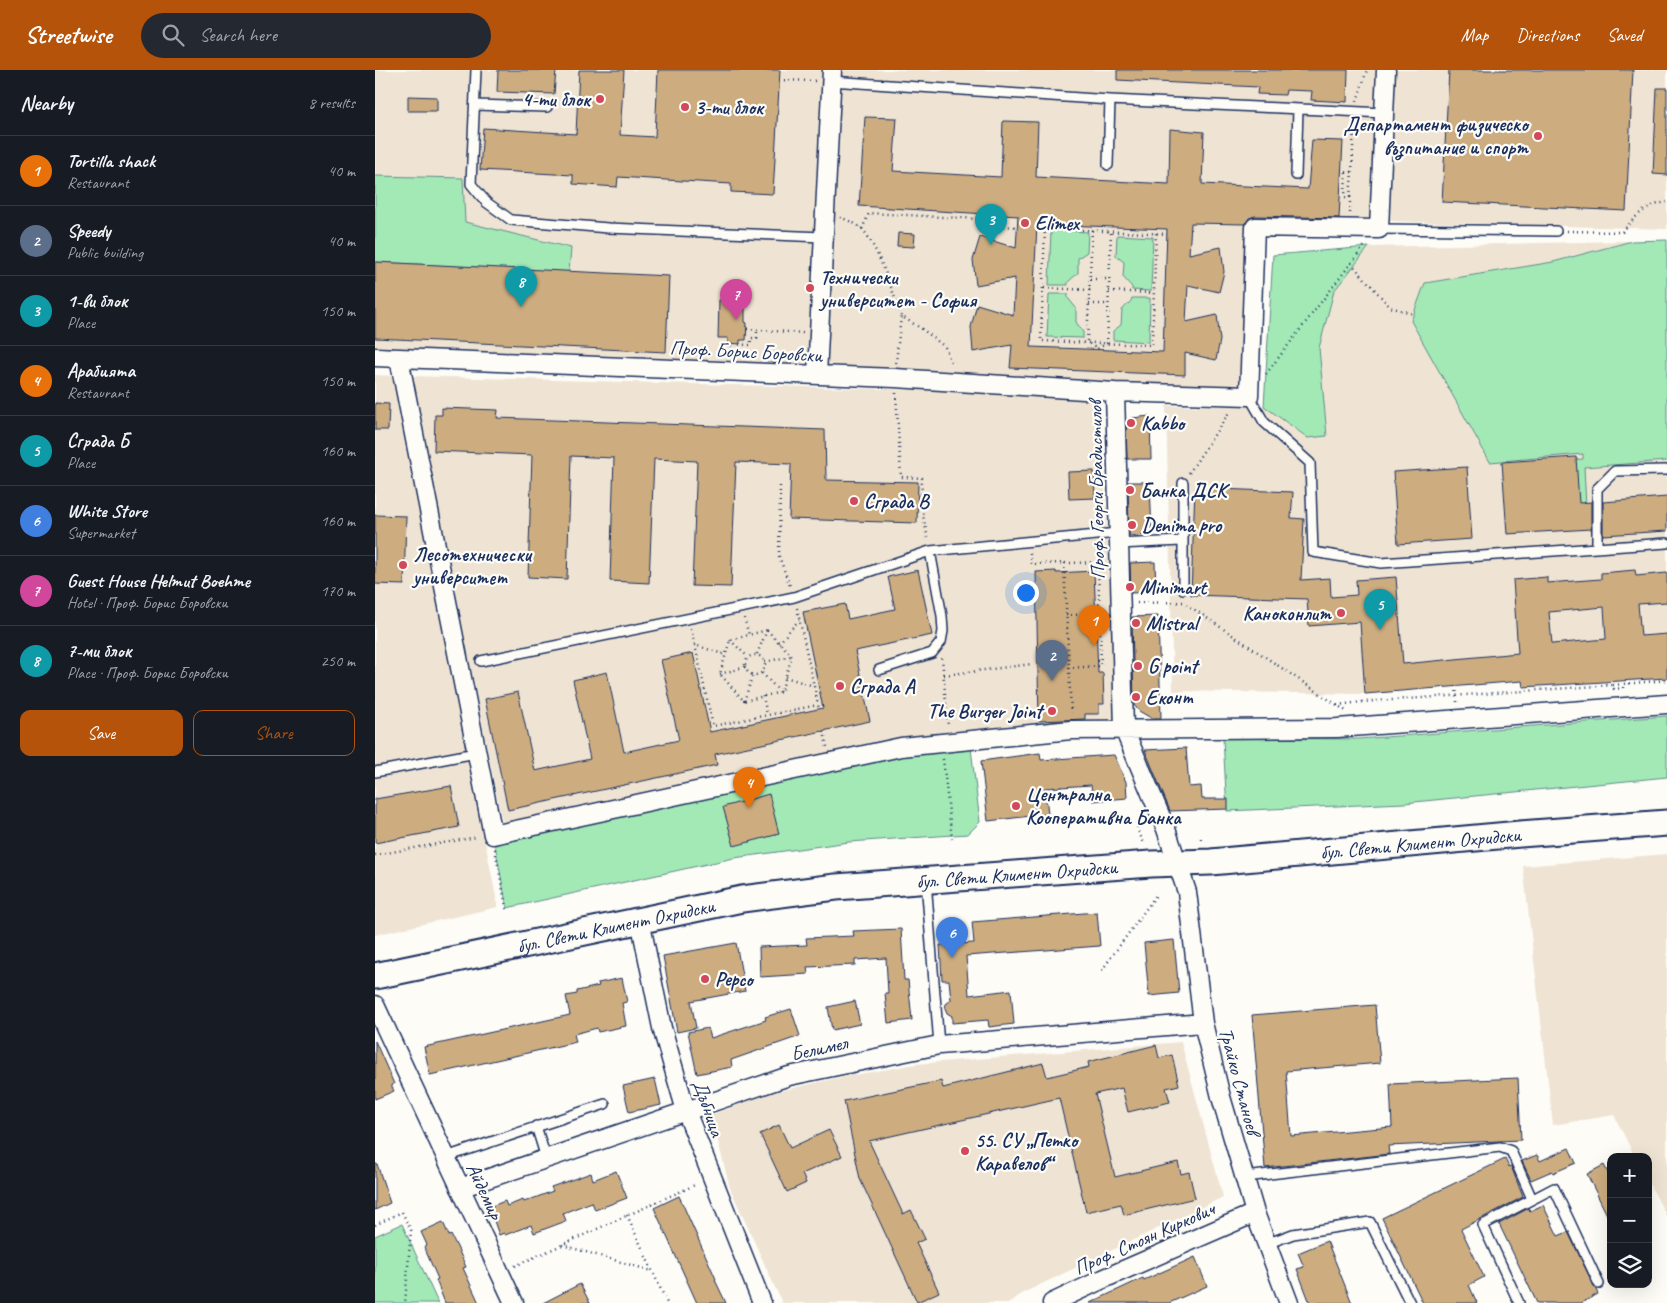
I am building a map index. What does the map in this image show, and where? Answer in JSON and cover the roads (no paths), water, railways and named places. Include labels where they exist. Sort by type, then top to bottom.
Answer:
[{"type":"main road","name":"бул. Свети Климент Охридски","points":[[375,976],[742,899],[836,887],[1220,862],[1520,834],[1667,823]]},
{"type":"street","points":[[1244,396],[1255,227],[1379,229],[1386,70]]},
{"type":"street","points":[[817,375],[832,76]]},
{"type":"street","name":"Проф. Борис Боровски","points":[[375,357],[895,378],[1115,392]]},
{"type":"street","points":[[399,358],[493,835],[901,747],[1071,730],[1337,728],[1667,704]]},
{"type":"street","name":"Проф. Георги Брадистилов","points":[[1177,864],[1166,829],[1124,729],[1115,392],[1244,396]]},
{"type":"street","name":"Трайко Станоев","points":[[1177,864],[1187,892],[1203,1023],[1221,1097],[1255,1214],[1289,1303]]},
{"type":"street","name":"Дъбница","points":[[640,920],[662,1028],[686,1111],[761,1303]]},
{"type":"street","name":"Айдемир","points":[[375,1005],[514,1303]]},
{"type":"street","name":"Белимел","points":[[460,1188],[789,1076],[939,1045],[1203,1023]]},
{"type":"street","name":"Проф. Стоян Киркович","points":[[1052,1303],[1103,1279],[1255,1214]]},
{"type":"lane","points":[[476,70],[471,184],[485,202],[511,220],[608,228],[823,237]]},
{"type":"lane","points":[[832,76],[1110,100],[1384,113]]},
{"type":"lane","points":[[1108,165],[1110,100]]},
{"type":"lane","points":[[475,105],[547,107]]},
{"type":"lane","points":[[1296,175],[1298,108]]},
{"type":"lane","points":[[1379,229],[1556,231]]},
{"type":"lane","points":[[1244,396],[1264,422],[1309,463],[1313,552],[1381,563],[1667,543]]},
{"type":"lane","points":[[1597,548],[1597,489],[1615,471],[1667,470]]},
{"type":"lane","points":[[1183,483],[1183,589]]},
{"type":"lane","points":[[481,661],[794,597],[930,551],[1029,541],[1119,546],[1183,541]]},
{"type":"lane","points":[[879,670],[932,652],[941,642],[943,630],[942,616],[930,551]]},
{"type":"lane","points":[[375,772],[477,753]]},
{"type":"lane","points":[[926,880],[939,1045]]},
{"type":"lane","points":[[446,1157],[605,1104]]},
{"type":"lane","points":[[536,1126],[546,1158]]},
{"type":"lane","points":[[1245,1177],[1500,1147],[1511,1151],[1532,1199]]},
{"type":"lane","points":[[1519,1303],[1483,1225],[1554,1188],[1599,1284]]},
{"type":"lane","points":[[1266,1244],[1293,1234],[1370,1222],[1410,1303]]},
{"type":"place","name":"4-ти блок","points":[[600,99]]},
{"type":"place","name":"3-ти блок","points":[[685,107]]},
{"type":"place","name":"Департамент физическо възпитание и спорт","points":[[1538,136]]},
{"type":"place","name":"Elimex","points":[[1025,223]]},
{"type":"place","name":"1-ви блок","points":[[991,245]]},
{"type":"place","name":"Технически университет - София","points":[[810,288]]},
{"type":"place","name":"7-ми блок","points":[[521,307]]},
{"type":"place","name":"Guest House Helmut Boehme","points":[[736,320]]},
{"type":"place","name":"Kabbo","points":[[1131,423]]},
{"type":"place","name":"Банка ДСК","points":[[1130,490]]},
{"type":"place","name":"Сграда В","points":[[854,501]]},
{"type":"place","name":"Denima pro","points":[[1132,525]]},
{"type":"place","name":"Лесотехнически университет","points":[[403,565]]},
{"type":"place","name":"Minimart","points":[[1130,587]]},
{"type":"place","name":"Каноконлит","points":[[1341,613]]},
{"type":"place","name":"Mistral","points":[[1136,623]]},
{"type":"place","name":"Сграда Б","points":[[1380,630]]},
{"type":"place","name":"Tortilla shack","points":[[1094,646]]},
{"type":"place","name":"G point","points":[[1138,666]]},
{"type":"place","name":"Speedy","points":[[1052,681]]},
{"type":"place","name":"Сграда А","points":[[840,686]]},
{"type":"place","name":"Еконт","points":[[1136,697]]},
{"type":"place","name":"The Burger Joint","points":[[1052,711]]},
{"type":"place","name":"Централна Кооперативна Банка","points":[[1016,806]]},
{"type":"place","name":"Арабията","points":[[749,808]]},
{"type":"place","name":"White Store","points":[[952,958]]},
{"type":"place","name":"Pepco","points":[[705,979]]},
{"type":"place","name":"55. СУ „Петко Каравелов“","points":[[965,1151]]}]
